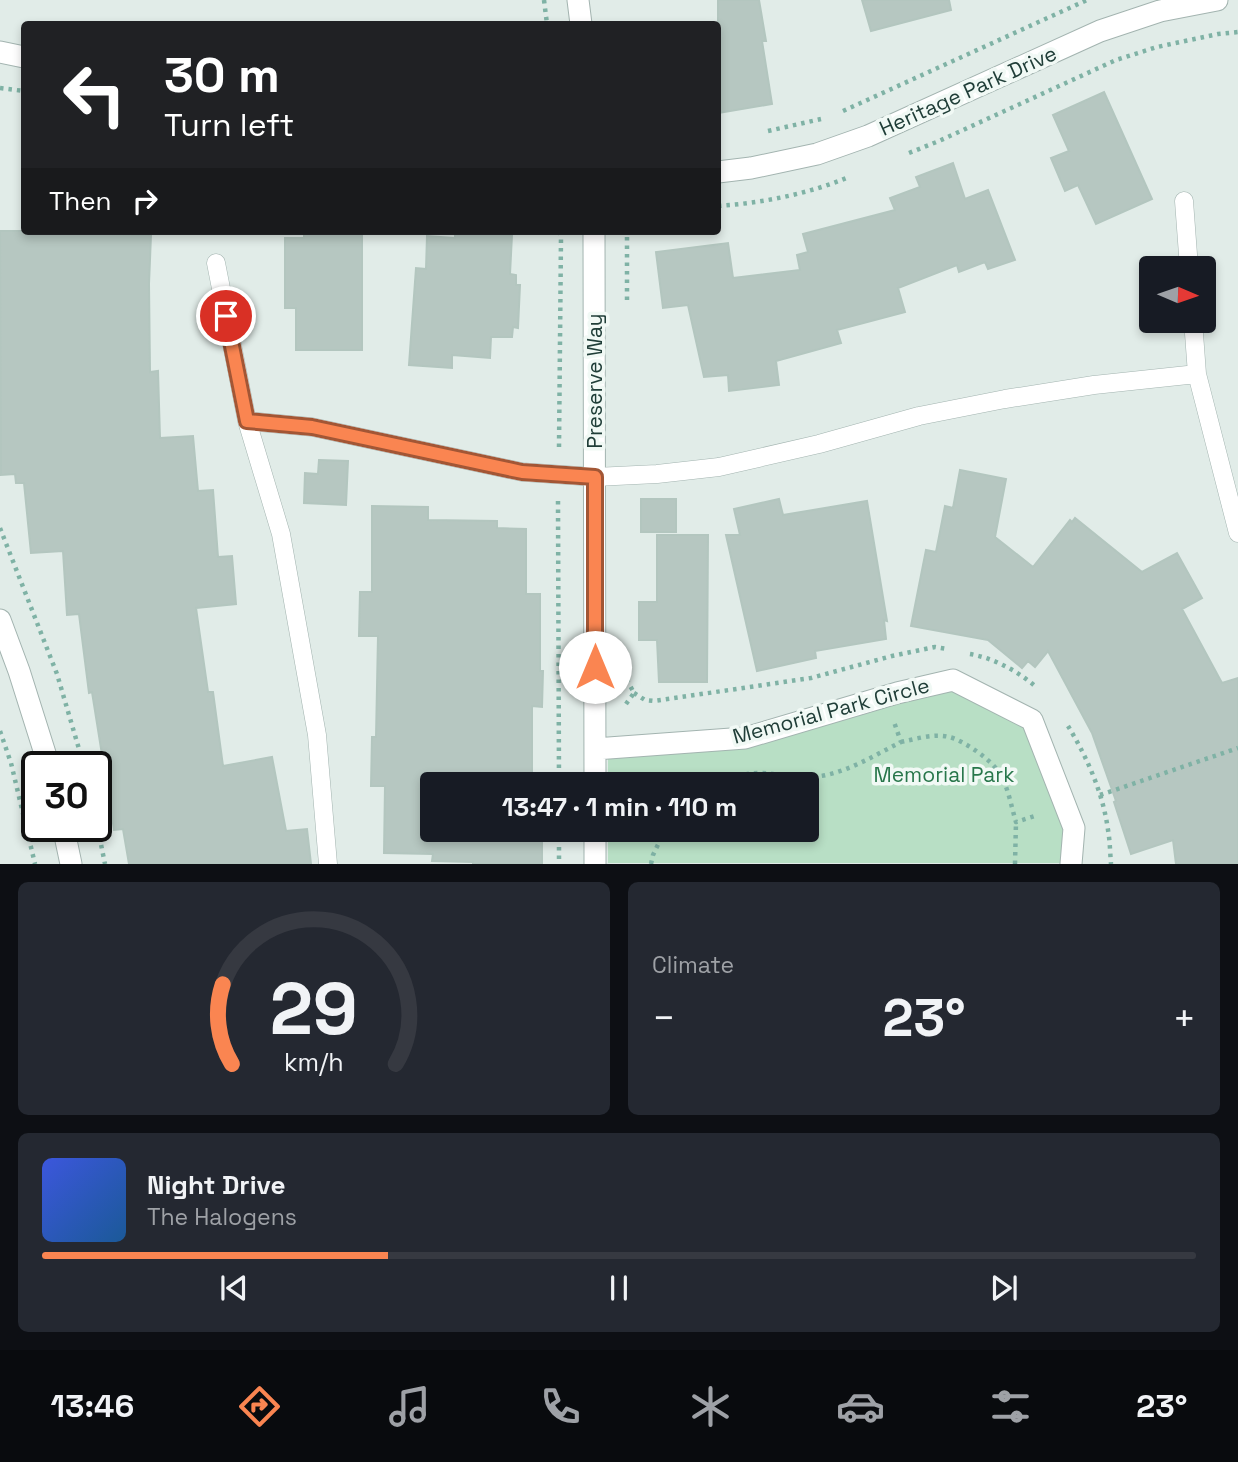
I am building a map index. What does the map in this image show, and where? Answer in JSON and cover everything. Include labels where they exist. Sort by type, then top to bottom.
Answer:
[{"type":"street","points":[[578,0],[581,21]]},
{"type":"street","name":"Heritage Park Drive","points":[[721,172],[817,154],[868,136],[1100,31],[1160,11],[1217,0]]},
{"type":"street","points":[[0,52],[21,56]]},
{"type":"street","name":"Preserve Way","points":[[594,235],[595,772]]},
{"type":"street","points":[[0,620],[44,751]]},
{"type":"street","name":"Memorial Park Circle","points":[[595,749],[746,737],[886,696],[953,680],[1032,720],[1074,828],[1071,863]]},
{"type":"street","points":[[66,842],[71,863]]},
{"type":"street","points":[[595,842],[595,863]]},
{"type":"lane","points":[[1184,201],[1188,256]]},
{"type":"lane","points":[[216,263],[247,421],[281,534],[317,735],[328,863]]},
{"type":"lane","points":[[1193,333],[1196,374],[1238,533]]},
{"type":"lane","points":[[247,421],[312,427],[522,472],[595,477],[657,474],[719,467],[819,444],[919,416],[1005,399],[1094,385],[1196,374]]},
{"type":"path","points":[[544,0],[547,21]]},
{"type":"path","points":[[767,131],[833,116],[1087,0]]},
{"type":"path","points":[[0,88],[21,91]]},
{"type":"path","points":[[559,772],[560,235]]},
{"type":"path","points":[[819,776],[844,771],[901,742],[875,660]]},
{"type":"path","points":[[0,731],[11,763],[35,863]]},
{"type":"path","points":[[1015,863],[1016,822]]},
{"type":"path","points":[[101,842],[105,863]]},
{"type":"path","points":[[559,842],[559,863]]},
{"type":"path","points":[[651,863],[659,842]]},
{"type":"green space","name":"Memorial Park","points":[[953,680],[1032,720],[1074,828],[1068,863],[608,863],[608,842],[819,842],[819,772],[608,772],[608,748],[745,738]]},
{"type":"building","points":[[718,0],[759,0],[766,41],[762,41],[772,104],[721,112],[721,21],[718,21]]},
{"type":"building","points":[[862,0],[949,0],[951,10],[871,31]]},
{"type":"building","points":[[1104,92],[1152,199],[1096,224],[1078,185],[1065,191],[1051,158],[1069,151],[1053,115]]},
{"type":"building","points":[[953,163],[965,199],[988,190],[1015,260],[988,269],[985,262],[959,272],[957,265],[898,288],[905,312],[837,330],[841,343],[776,361],[779,385],[729,391],[728,375],[704,377],[688,305],[663,308],[656,252],[728,243],[733,278],[800,270],[797,255],[808,252],[803,234],[895,210],[890,198],[920,187],[916,177]]},
{"type":"building","points":[[0,231],[21,231],[21,235],[151,235],[150,372],[158,371],[160,438],[193,436],[198,491],[213,490],[218,557],[232,556],[236,604],[196,608],[208,692],[213,692],[223,766],[272,757],[286,831],[307,829],[311,864],[129,864],[123,829],[114,830],[112,751],[101,751],[92,692],[89,693],[79,614],[67,615],[63,551],[31,553],[24,483],[16,483],[15,474],[1,475]]},
{"type":"building","points":[[304,235],[362,235],[362,350],[296,350],[296,308],[285,308],[285,238],[304,238]]},
{"type":"building","points":[[455,235],[512,235],[510,274],[516,275],[516,285],[520,285],[518,328],[513,327],[512,337],[491,337],[490,358],[452,355],[452,368],[409,365],[416,268],[426,269],[427,236],[455,238]]},
{"type":"building","points":[[319,460],[348,461],[346,505],[304,503],[305,473],[318,474]]},
{"type":"building","points":[[960,470],[1006,479],[995,537],[1033,567],[1070,520],[1072,522],[1075,518],[1142,572],[1177,553],[1202,598],[1182,609],[1222,683],[1238,678],[1238,864],[1176,864],[1173,840],[1131,854],[1092,733],[1048,651],[1035,667],[1028,661],[1022,668],[988,640],[911,626],[926,550],[936,552],[945,506],[953,508]]},
{"type":"building","points":[[641,499],[676,499],[676,532],[641,532]]},
{"type":"building","points":[[779,499],[783,515],[867,501],[887,621],[884,620],[886,639],[815,651],[816,658],[757,671],[726,535],[740,535],[734,509]]},
{"type":"building","points":[[372,506],[428,507],[428,520],[497,521],[497,528],[526,529],[526,594],[540,594],[540,671],[543,671],[542,707],[532,706],[532,772],[420,772],[420,842],[542,842],[542,864],[473,864],[432,861],[433,854],[384,853],[385,786],[371,786],[372,737],[376,737],[378,636],[359,636],[360,592],[372,592]]},
{"type":"building","points":[[657,535],[708,535],[707,682],[659,682],[657,640],[639,640],[639,602],[657,602]]},
{"type":"route","points":[[226,316],[247,421],[312,427],[522,472],[595,477],[595,667]]}]
